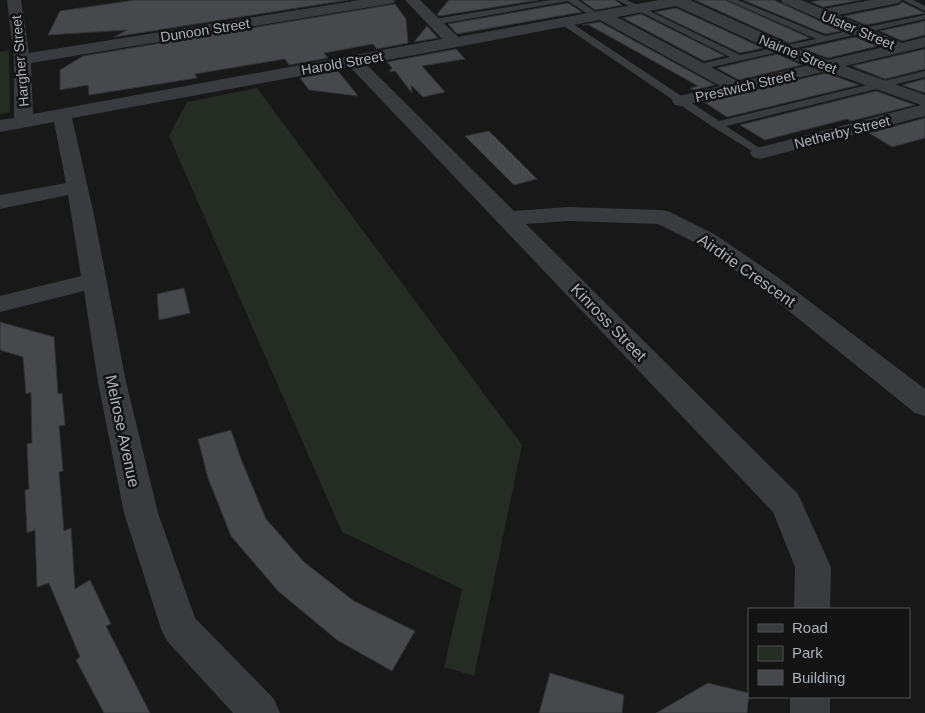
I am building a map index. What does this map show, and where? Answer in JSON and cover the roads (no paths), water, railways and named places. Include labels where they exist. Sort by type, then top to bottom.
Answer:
[{"type":"street","name":"Hargher Street","points":[[14,0],[22,59],[24,122]]},
{"type":"street","name":"Dunoon Street","points":[[22,59],[388,0]]},
{"type":"street","points":[[412,0],[454,42]]},
{"type":"street","name":"Harold Street","points":[[0,126],[564,22],[600,15],[628,4],[678,0]]},
{"type":"street","name":"Nairne Street","points":[[678,0],[783,49],[827,67],[925,101]]},
{"type":"street","name":"Ulster Street","points":[[789,0],[901,48]]},
{"type":"street","points":[[822,14],[894,0]]},
{"type":"street","points":[[600,15],[737,88]]},
{"type":"street","name":"Prestwich Street","points":[[681,101],[925,42]]},
{"type":"street","name":"Kinross Street","points":[[354,61],[786,504],[813,567],[812,608]]},
{"type":"street","name":"Netherby Street","points":[[760,153],[925,110]]},
{"type":"street","name":"Melrose Avenue","points":[[62,115],[112,382],[141,513],[180,629],[260,713]]},
{"type":"street","points":[[0,202],[77,187]]},
{"type":"street","name":"Airdrie Crescent","points":[[509,218],[568,214],[662,217],[706,239],[767,281],[925,405]]},
{"type":"street","points":[[0,304],[94,281]]},
{"type":"street","points":[[810,698],[810,713]]},
{"type":"lane","points":[[434,22],[565,0]]},
{"type":"lane","points":[[572,0],[600,15]]},
{"type":"lane","points":[[731,0],[824,39]]},
{"type":"lane","points":[[907,0],[925,9]]},
{"type":"lane","points":[[628,4],[739,58]]},
{"type":"lane","points":[[699,67],[925,17]]},
{"type":"lane","points":[[564,22],[760,153]]},
{"type":"lane","points":[[717,125],[925,74]]}]
